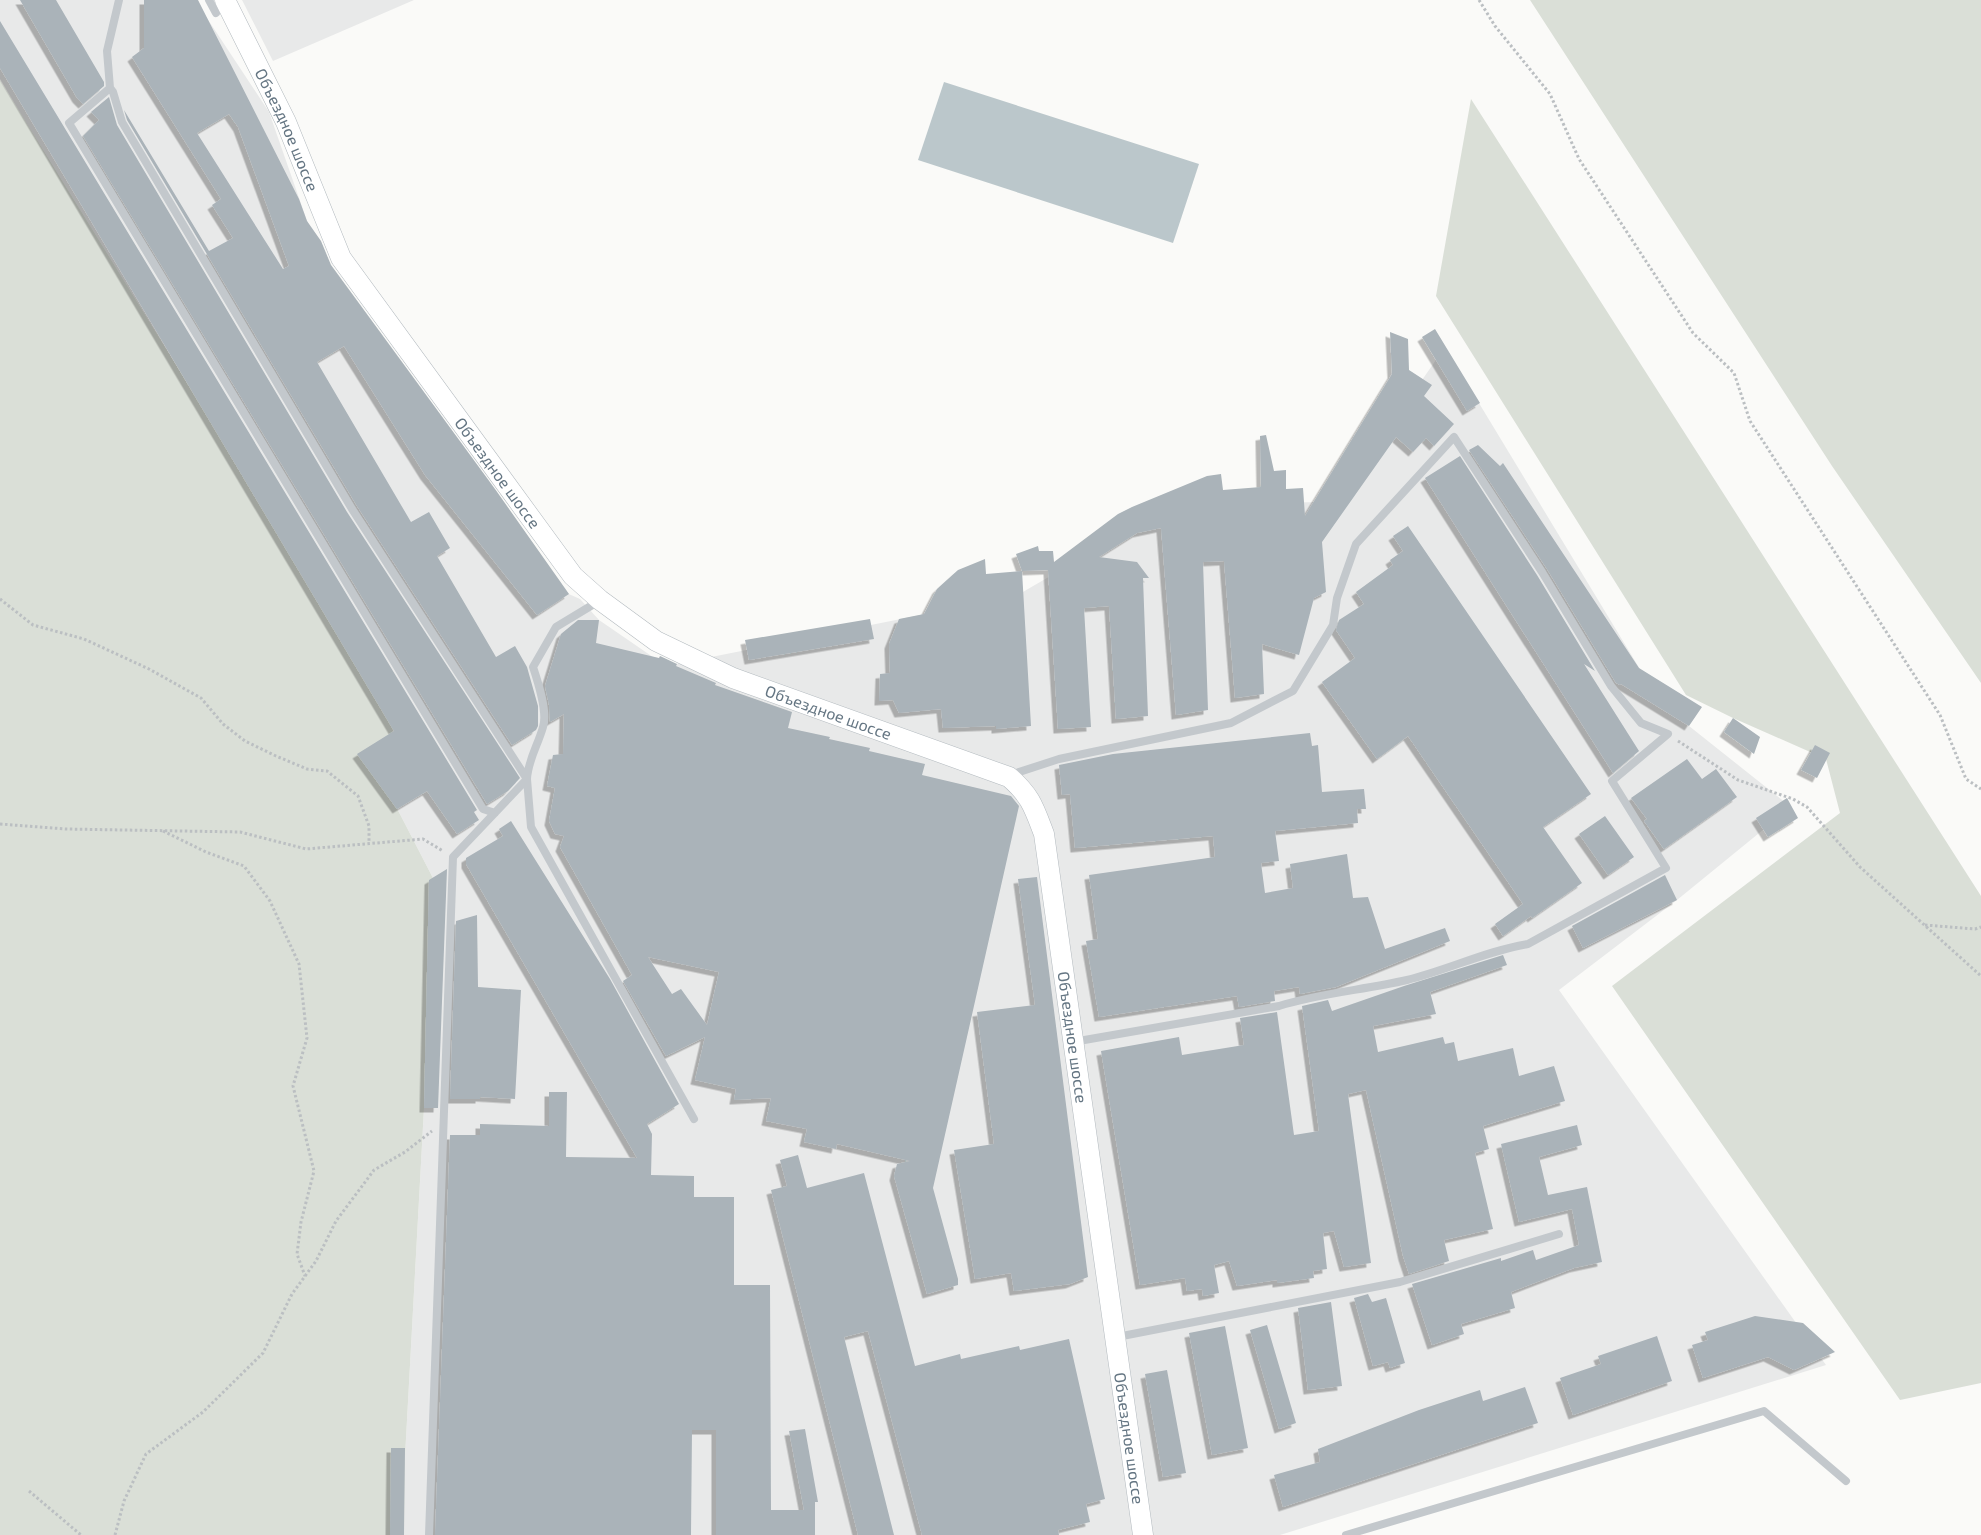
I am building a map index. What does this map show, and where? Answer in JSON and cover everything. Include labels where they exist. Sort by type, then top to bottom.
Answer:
[{"type":"street","name":"Объездное шоссе","points":[[221,6],[286,122],[341,258],[574,576],[600,600],[656,641],[734,678],[1006,776],[1023,790],[1033,806],[1044,834],[1143,1535]]},
{"type":"lane","points":[[119,0],[107,52],[110,88],[122,122],[352,509],[528,779]]},
{"type":"lane","points":[[209,0],[221,6]]},
{"type":"lane","points":[[110,88],[69,123],[483,809],[495,813]]},
{"type":"lane","points":[[1006,776],[1059,759],[1231,723],[1293,691],[1333,625],[1336,598],[1356,544],[1454,437],[1542,572],[1611,686],[1641,723],[1668,734],[1612,780],[1666,868],[1528,944],[1510,947],[1408,979],[1338,994],[1304,998],[1279,1006],[1073,1042]]},
{"type":"lane","points":[[600,600],[556,626],[533,667],[541,690],[544,726],[528,767],[531,827],[694,1119]]},
{"type":"lane","points":[[429,1535],[453,857],[528,779]]},
{"type":"lane","points":[[1115,1338],[1400,1282],[1559,1234]]},
{"type":"lane","points":[[1346,1535],[1764,1411],[1846,1481]]},
{"type":"path","points":[[1479,0],[1495,26],[1550,94],[1579,159],[1693,333],[1734,373],[1750,421],[1940,715],[1966,779],[1981,789]]},
{"type":"path","points":[[0,599],[33,625],[84,639],[149,669],[201,698],[223,724],[245,741],[307,768],[327,771],[358,796],[369,826],[369,843]]},
{"type":"path","points":[[1668,734],[1738,780],[1793,799],[1807,807],[1860,867],[1981,976]]},
{"type":"path","points":[[0,824],[66,829],[240,832],[306,849],[423,839],[453,857]]},
{"type":"path","points":[[164,831],[206,852],[244,866],[270,901],[299,964],[307,1038],[293,1086],[314,1171],[301,1222],[297,1254],[305,1276]]},
{"type":"path","points":[[1924,925],[1976,929],[1981,927]]},
{"type":"path","points":[[115,1535],[124,1501],[146,1454],[203,1412],[263,1353],[292,1294],[316,1261],[336,1221],[374,1170],[405,1152],[445,1121]]},
{"type":"path","points":[[28,1491],[81,1535]]},
{"type":"shaded area","points":[[0,0],[195,0],[269,112],[327,278],[553,587],[580,599],[599,620],[666,666],[1016,596],[1174,504],[1327,502],[1422,380],[1445,347],[1652,689],[1689,726],[1791,807],[1677,900],[1559,990],[1826,1365],[1280,1535],[404,1535],[405,1457],[434,880],[387,789],[395,719],[0,80]]},
{"type":"shaded area","points":[[242,0],[414,0],[273,61]]},
{"type":"shaded area","points":[[1530,0],[1981,0],[1981,683],[1832,466]]},
{"type":"shaded area","points":[[0,80],[395,719],[387,789],[434,880],[405,1457],[404,1535],[0,1535]]},
{"type":"shaded area","points":[[944,82],[1199,164],[1173,243],[918,160]]},
{"type":"shaded area","points":[[1471,99],[1981,896],[1981,1383],[1900,1400],[1612,986],[1840,813],[1826,759],[1686,695],[1436,296]]},
{"type":"building","points":[[20,0],[56,0],[104,82],[104,86],[83,104],[77,98]]},
{"type":"building","points":[[144,0],[198,0],[299,199],[307,221],[321,241],[331,265],[495,489],[569,594],[537,615],[425,475],[344,346],[317,362],[411,522],[429,512],[450,548],[437,556],[496,657],[515,646],[527,667],[538,706],[538,726],[536,730],[512,745],[357,506],[127,120],[124,110],[209,251],[233,238],[212,205],[221,199],[132,57],[144,48]],"holes":[[[229,114],[238,127],[289,266],[283,269],[197,133]]]},
{"type":"building","points":[[0,21],[477,810],[474,812],[479,820],[457,834],[427,791],[397,809],[357,754],[394,731],[0,68]]},
{"type":"building","points":[[109,97],[117,125],[347,512],[520,778],[508,791],[487,804],[83,136],[99,120],[91,112]]},
{"type":"building","points":[[1435,329],[1480,403],[1467,411],[1422,337]]},
{"type":"building","points":[[1390,332],[1408,339],[1409,370],[1432,385],[1424,396],[1454,424],[1434,446],[1426,438],[1413,452],[1396,437],[1322,542],[1326,592],[1314,598],[1299,655],[1262,644],[1264,694],[1235,698],[1224,561],[1203,562],[1208,710],[1176,715],[1161,528],[1137,533],[1099,557],[1137,562],[1149,578],[1143,578],[1148,716],[1116,719],[1109,606],[1084,608],[1091,727],[1058,729],[1048,570],[1022,571],[1016,554],[1038,546],[1039,551],[1053,551],[1054,562],[1118,514],[1207,476],[1221,474],[1223,490],[1261,487],[1260,436],[1266,435],[1274,471],[1286,470],[1286,489],[1303,488],[1305,516],[1392,374]]},
{"type":"building","points":[[1478,445],[1500,466],[1503,463],[1639,668],[1702,707],[1689,726],[1621,684],[1616,683],[1547,569],[1469,450]]},
{"type":"building","points":[[1460,456],[1537,575],[1595,671],[1584,664],[1639,751],[1613,773],[1425,478]]},
{"type":"building","points":[[1408,526],[1591,794],[1543,827],[1582,883],[1503,936],[1495,924],[1523,904],[1408,736],[1377,759],[1322,682],[1355,658],[1336,630],[1339,620],[1364,604],[1356,592],[1393,565],[1390,560],[1403,551],[1393,536]]},
{"type":"building","points":[[985,559],[986,574],[1022,571],[1031,726],[996,729],[996,726],[943,728],[941,709],[899,713],[893,700],[879,701],[880,674],[890,673],[889,644],[899,619],[924,614],[937,589],[958,570]]},
{"type":"building","points":[[870,619],[874,639],[749,660],[745,640]]},
{"type":"building","points":[[578,620],[599,620],[596,643],[659,658],[660,656],[677,664],[676,666],[716,683],[715,685],[792,712],[788,728],[830,737],[829,739],[870,748],[869,751],[925,764],[922,775],[1011,796],[1019,806],[933,1188],[958,1285],[927,1294],[894,1176],[897,1164],[910,1161],[837,1144],[836,1149],[804,1142],[807,1129],[766,1121],[771,1098],[734,1100],[736,1089],[695,1080],[705,1037],[666,1056],[623,981],[632,975],[560,847],[564,836],[555,834],[549,821],[555,788],[547,786],[553,755],[563,754],[564,714],[550,722],[545,686],[561,634]],"holes":[[[648,957],[719,972],[707,1025],[681,989],[672,994]]]},
{"type":"building","points":[[1733,718],[1760,737],[1754,754],[1724,732]]},
{"type":"building","points":[[1310,733],[1312,746],[1318,745],[1322,792],[1364,789],[1366,809],[1357,809],[1358,823],[1275,831],[1279,861],[1261,863],[1265,893],[1293,888],[1290,864],[1347,854],[1353,898],[1368,897],[1385,949],[1445,928],[1450,941],[1336,987],[1300,994],[1299,987],[1274,991],[1275,1001],[1239,1007],[1237,996],[1099,1017],[1086,941],[1098,939],[1089,875],[1215,857],[1213,836],[1075,848],[1070,794],[1062,795],[1059,765],[1113,754]]},
{"type":"building","points":[[1815,745],[1830,753],[1817,778],[1801,770]]},
{"type":"building","points":[[1687,759],[1702,779],[1716,769],[1737,797],[1664,849],[1644,821],[1647,819],[1631,798]]},
{"type":"building","points":[[1787,798],[1798,818],[1768,837],[1756,818]]},
{"type":"building","points":[[1605,816],[1634,857],[1608,875],[1579,834]]},
{"type":"building","points":[[511,821],[610,979],[679,1104],[647,1124],[652,1134],[651,1175],[694,1176],[694,1197],[734,1197],[734,1285],[770,1285],[771,1510],[804,1510],[789,1431],[805,1429],[818,1502],[815,1502],[815,1535],[716,1535],[716,1430],[692,1430],[691,1535],[435,1535],[450,1135],[480,1135],[480,1124],[549,1126],[549,1092],[567,1092],[566,1157],[637,1158],[466,864],[466,858],[503,836],[499,829]]},
{"type":"building","points":[[447,869],[438,1108],[424,1108],[429,880]]},
{"type":"building","points":[[1665,875],[1677,900],[1583,948],[1572,926]]},
{"type":"building","points":[[1037,877],[1088,1277],[1070,1284],[1014,1291],[1011,1273],[975,1279],[954,1150],[994,1144],[977,1012],[1035,1005],[1018,879]]},
{"type":"building","points":[[477,915],[478,987],[521,990],[515,1099],[480,1097],[480,1099],[450,1099],[456,921]]},
{"type":"building","points":[[1503,955],[1507,965],[1430,992],[1436,1014],[1373,1026],[1378,1052],[1443,1037],[1445,1044],[1454,1042],[1458,1061],[1513,1048],[1519,1076],[1554,1066],[1565,1101],[1483,1126],[1489,1149],[1475,1153],[1493,1229],[1444,1240],[1449,1261],[1409,1274],[1403,1256],[1366,1090],[1348,1094],[1371,1263],[1344,1267],[1334,1231],[1323,1233],[1327,1269],[1313,1271],[1314,1278],[1277,1283],[1277,1280],[1237,1286],[1229,1261],[1214,1265],[1219,1293],[1203,1296],[1202,1289],[1187,1291],[1185,1278],[1140,1285],[1101,1051],[1179,1037],[1182,1055],[1244,1045],[1240,1018],[1277,1012],[1294,1135],[1319,1131],[1302,1006],[1328,1000],[1332,1011]]},
{"type":"building","points":[[1577,1125],[1582,1145],[1539,1157],[1548,1195],[1587,1187],[1602,1262],[1574,1268],[1511,1292],[1515,1308],[1461,1324],[1464,1334],[1432,1345],[1412,1284],[1501,1258],[1501,1261],[1533,1250],[1536,1260],[1579,1245],[1572,1209],[1519,1222],[1501,1144]]},
{"type":"building","points":[[798,1155],[807,1188],[864,1173],[915,1366],[960,1354],[961,1359],[1019,1346],[1020,1350],[1069,1339],[1105,1499],[1086,1504],[1090,1522],[1058,1530],[1059,1535],[922,1535],[868,1331],[844,1337],[894,1535],[858,1535],[771,1190],[787,1186],[780,1160]]},
{"type":"building","points":[[1368,1294],[1372,1302],[1386,1298],[1405,1363],[1390,1368],[1388,1362],[1373,1366],[1354,1298]]},
{"type":"building","points":[[1331,1302],[1342,1386],[1308,1390],[1298,1308]]},
{"type":"building","points":[[1755,1316],[1803,1323],[1835,1352],[1794,1370],[1768,1357],[1703,1378],[1692,1345],[1708,1340],[1705,1332]]},
{"type":"building","points":[[1267,1325],[1296,1423],[1279,1429],[1250,1330]]},
{"type":"building","points":[[1225,1326],[1248,1448],[1212,1455],[1189,1333]]},
{"type":"building","points":[[1657,1336],[1672,1381],[1573,1415],[1560,1378],[1601,1364],[1598,1356]]},
{"type":"building","points":[[1167,1370],[1186,1473],[1163,1477],[1145,1374]]},
{"type":"building","points":[[1525,1387],[1538,1423],[1283,1507],[1274,1475],[1320,1462],[1318,1449],[1419,1410],[1480,1390],[1483,1401]]},
{"type":"building","points":[[391,1448],[405,1448],[404,1535],[390,1535]]}]
